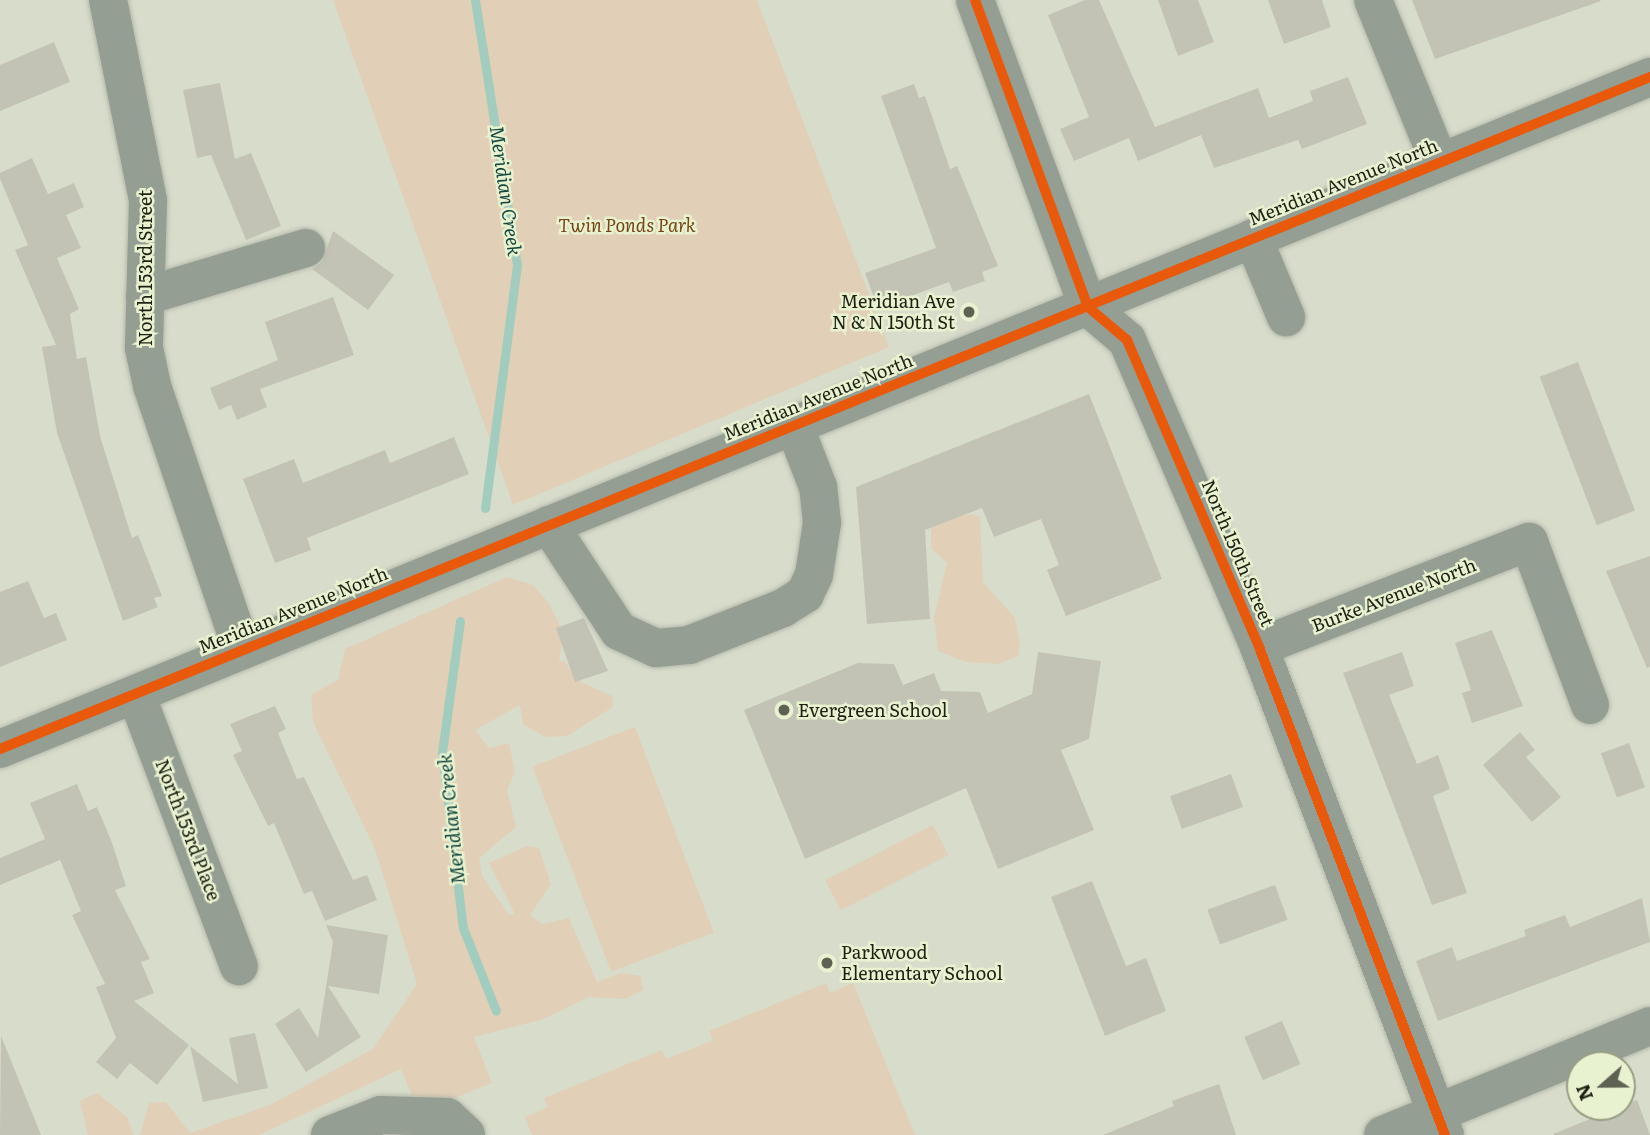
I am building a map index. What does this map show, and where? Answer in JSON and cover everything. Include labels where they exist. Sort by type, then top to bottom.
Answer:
[{"type":"street","name":"North 153rd Street","points":[[108,0],[148,201],[145,296],[152,386],[242,650]]},
{"type":"street","name":"North 150th Street","points":[[975,0],[1088,307],[1127,340],[1259,647],[1441,1124]]},
{"type":"street","points":[[1373,0],[1438,162]]},
{"type":"street","name":"Meridian Avenue North","points":[[0,749],[1650,77]]},
{"type":"street","points":[[1253,238],[1286,317]]},
{"type":"street","points":[[145,296],[306,247]]},
{"type":"street","points":[[549,525],[619,631],[656,648],[690,645],[770,613],[805,594],[821,527],[818,487],[794,425]]},
{"type":"street","name":"Burke Avenue North","points":[[1259,647],[1529,542],[1590,705]]},
{"type":"street","name":"North 153rd Place","points":[[136,694],[239,966]]},
{"type":"street","points":[[1383,1135],[1441,1124],[1650,1026]]},
{"type":"street","points":[[330,1135],[381,1115],[447,1117],[466,1135]]},
{"type":"green space","name":"Twin Ponds Park","points":[[333,0],[757,0],[889,347],[513,505]]},
{"type":"green space","points":[[970,514],[980,517],[983,582],[1015,618],[1020,644],[1018,656],[999,664],[966,662],[938,651],[934,617],[947,563],[931,548],[931,524]]},
{"type":"green space","points":[[507,577],[533,585],[548,602],[564,633],[559,661],[565,661],[575,679],[612,696],[613,707],[567,736],[545,737],[523,724],[520,705],[475,730],[489,748],[509,743],[515,772],[507,790],[516,827],[479,858],[482,876],[509,915],[515,914],[489,863],[527,846],[539,848],[551,884],[530,915],[542,924],[569,918],[597,982],[621,973],[641,976],[643,990],[625,999],[589,997],[541,1020],[474,1037],[492,1083],[452,1099],[412,1096],[401,1069],[259,1135],[140,1135],[149,1103],[166,1102],[190,1133],[270,1105],[373,1049],[417,984],[375,849],[313,722],[311,695],[338,680],[345,649]]},
{"type":"green space","points":[[635,727],[714,932],[611,972],[532,766]]},
{"type":"green space","points":[[933,825],[948,855],[841,910],[825,880]]},
{"type":"green space","points":[[826,983],[830,993],[853,983],[915,1135],[532,1135],[525,1117],[548,1107],[544,1098],[662,1050],[666,1059],[713,1040],[709,1031]]},
{"type":"green space","points":[[97,1093],[127,1117],[134,1135],[88,1135],[80,1101]]},
{"type":"building","points":[[1085,0],[1099,0],[1155,127],[1258,88],[1269,118],[1313,101],[1310,91],[1348,77],[1367,124],[1302,149],[1298,140],[1214,168],[1201,135],[1138,161],[1129,138],[1074,161],[1060,129],[1089,117],[1048,15]]},
{"type":"building","points":[[1158,0],[1198,0],[1214,42],[1178,56]]},
{"type":"building","points":[[1268,0],[1322,0],[1331,27],[1284,44]]},
{"type":"building","points":[[1412,0],[1600,0],[1601,1],[1435,59]]},
{"type":"building","points":[[54,42],[70,82],[0,111],[0,65]]},
{"type":"building","points":[[220,83],[235,159],[251,153],[281,226],[246,240],[211,155],[197,158],[183,90]]},
{"type":"building","points":[[914,84],[919,98],[925,96],[950,169],[957,166],[998,266],[982,272],[985,281],[953,292],[949,282],[878,308],[865,273],[936,248],[881,96]]},
{"type":"building","points":[[32,158],[48,194],[74,183],[84,207],[66,215],[81,248],[57,258],[79,309],[70,314],[77,359],[86,357],[100,436],[132,538],[138,535],[162,596],[154,598],[158,607],[123,621],[57,433],[42,347],[56,345],[15,250],[28,245],[0,179],[0,173]]},
{"type":"building","points":[[333,231],[394,275],[368,310],[312,269],[322,262]]},
{"type":"building","points":[[333,297],[354,355],[260,389],[267,407],[237,420],[231,405],[219,410],[210,388],[278,360],[265,322]]},
{"type":"building","points":[[1578,362],[1635,510],[1597,525],[1540,377]]},
{"type":"building","points":[[1089,394],[1162,579],[1066,616],[1047,570],[1059,565],[1041,519],[994,537],[982,508],[925,530],[930,619],[867,624],[856,487]]},
{"type":"building","points":[[454,437],[469,474],[307,538],[311,550],[275,563],[243,479],[294,459],[303,483],[385,450],[390,463]]},
{"type":"building","points":[[1650,556],[1650,667],[1647,668],[1606,571]]},
{"type":"building","points":[[28,581],[44,618],[56,613],[67,640],[0,667],[0,592]]},
{"type":"building","points":[[584,618],[608,671],[575,682],[556,628]]},
{"type":"building","points":[[1492,630],[1523,706],[1472,723],[1462,693],[1471,690],[1455,643]]},
{"type":"building","points":[[1038,652],[1101,661],[1089,739],[1061,750],[1094,830],[998,869],[966,788],[805,859],[744,710],[858,663],[894,664],[903,685],[934,673],[941,691],[980,692],[988,713],[1032,694]]},
{"type":"building","points":[[1402,652],[1414,686],[1389,695],[1417,764],[1438,755],[1450,789],[1433,796],[1467,893],[1432,905],[1343,673]]},
{"type":"building","points":[[275,706],[286,729],[278,733],[297,779],[304,777],[353,880],[367,875],[377,900],[325,921],[312,891],[304,894],[274,823],[268,826],[233,755],[242,751],[230,724]]},
{"type":"building","points":[[1520,732],[1535,750],[1526,757],[1561,797],[1532,822],[1483,765]]},
{"type":"building","points":[[1629,743],[1645,787],[1617,797],[1601,753]]},
{"type":"building","points":[[1231,774],[1243,807],[1182,829],[1170,796]]},
{"type":"building","points":[[77,784],[88,811],[97,807],[111,840],[126,886],[115,890],[150,959],[141,962],[154,993],[134,1001],[189,1045],[157,1085],[130,1063],[117,1079],[96,1062],[116,1038],[96,987],[105,984],[72,915],[81,911],[60,860],[0,885],[0,858],[45,839],[30,803]]},
{"type":"building","points":[[1092,881],[1126,966],[1146,958],[1166,1011],[1105,1036],[1051,897]]},
{"type":"building","points":[[1275,885],[1288,920],[1220,944],[1207,910]]},
{"type":"building","points":[[1642,898],[1650,942],[1438,1021],[1416,961],[1452,947],[1457,961],[1526,936],[1524,930],[1565,915],[1570,927]]},
{"type":"building","points":[[326,925],[388,935],[379,994],[328,986],[361,1037],[306,1072],[275,1024],[299,1008],[318,1038],[333,942]]},
{"type":"building","points":[[1282,1021],[1300,1064],[1263,1080],[1244,1037]]},
{"type":"building","points":[[255,1033],[268,1088],[203,1102],[190,1046],[238,1084],[229,1038]]},
{"type":"building","points":[[1,1036],[41,1135],[0,1135]]},
{"type":"building","points":[[1219,1084],[1236,1135],[1103,1135],[1174,1106],[1172,1101]]},
{"type":"building","points":[[1636,1100],[1650,1135],[1553,1134],[1585,1121],[1636,1121]]},
{"type":"waterway","name":"Meridian Creek","points":[[475,0],[517,265],[485,508]]},
{"type":"waterway","name":"Meridian Creek","points":[[460,621],[442,753],[463,928],[496,1011]]},
{"type":"cycle path","points":[[975,0],[1088,307],[1127,340],[1259,647],[1445,1135]]},
{"type":"cycle path","points":[[0,749],[1650,77]]},
{"type":"place","name":"Meridian Ave N & N 150th St","points":[[969,312]]},
{"type":"place","name":"Evergreen School","points":[[784,710]]},
{"type":"place","name":"Parkwood Elementary School","points":[[827,963]]}]
